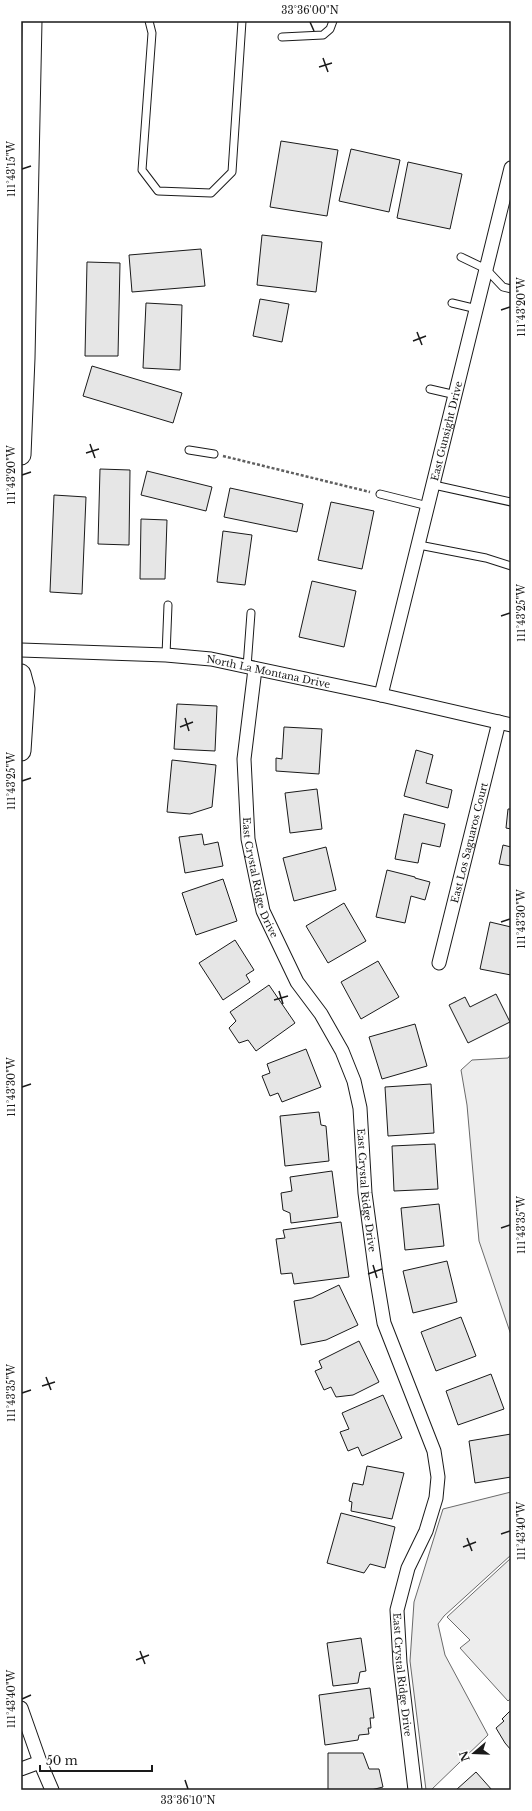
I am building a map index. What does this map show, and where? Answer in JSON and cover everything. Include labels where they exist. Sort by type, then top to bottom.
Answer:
[{"type":"street","points":[[21,455],[25,350],[32,21]]},
{"type":"street","name":"East Gunsight Drive","points":[[381,695],[434,485],[486,269],[510,182],[511,168]]},
{"type":"street","name":"North La Montana Drive","points":[[21,650],[166,655],[211,659],[381,695],[505,724]]},
{"type":"street","name":"East Crystal Ridge Drive","points":[[251,668],[244,758],[248,839],[263,911],[298,982],[321,1014],[342,1051],[354,1081],[360,1108],[365,1193],[384,1323],[434,1451],[438,1477],[436,1498],[426,1531],[408,1568],[397,1610],[400,1664],[415,1790]]},
{"type":"street","points":[[21,674],[25,689],[21,751]]},
{"type":"street","name":"East Los Saguaros Court","points":[[439,963],[505,724]]},
{"type":"street","points":[[21,1708],[40,1762],[52,1790]]},
{"type":"street","points":[[21,1769],[40,1762]]},
{"type":"lane","points":[[149,21],[152,33],[142,170],[158,191],[211,193],[232,172],[242,21]]},
{"type":"lane","points":[[282,36],[323,35],[330,29],[333,21]]},
{"type":"lane","points":[[461,257],[486,269],[503,287],[511,288]]},
{"type":"lane","points":[[452,303],[477,309]]},
{"type":"lane","points":[[430,389],[456,395]]},
{"type":"lane","points":[[189,450],[214,454]]},
{"type":"lane","points":[[434,485],[511,502]]},
{"type":"lane","points":[[380,494],[428,506]]},
{"type":"lane","points":[[418,545],[486,558],[511,566]]},
{"type":"lane","points":[[166,655],[168,605]]},
{"type":"lane","points":[[251,613],[251,668]]},
{"type":"path","points":[[214,454],[380,494]]},
{"type":"shaded area","points":[[511,1054],[511,1335],[479,1241],[467,1105],[461,1070],[472,1060],[508,1058]]},
{"type":"shaded area","points":[[511,1492],[511,1555],[444,1616],[438,1624],[445,1655],[488,1735],[431,1790],[426,1790],[410,1661],[414,1602],[443,1509]]},
{"type":"shaded area","points":[[511,1558],[511,1698],[508,1701],[460,1648],[470,1640],[447,1617]]},
{"type":"building","points":[[281,141],[338,150],[327,216],[270,207]]},
{"type":"building","points":[[351,149],[400,160],[389,212],[339,201]]},
{"type":"building","points":[[408,162],[462,174],[450,229],[397,218]]},
{"type":"building","points":[[262,235],[322,242],[316,292],[257,285]]},
{"type":"building","points":[[201,249],[205,286],[132,292],[129,255]]},
{"type":"building","points":[[87,262],[120,263],[118,356],[85,356]]},
{"type":"building","points":[[260,299],[289,304],[282,342],[253,336]]},
{"type":"building","points":[[146,303],[182,305],[180,370],[143,368]]},
{"type":"building","points":[[92,366],[182,393],[173,423],[83,396]]},
{"type":"building","points":[[100,469],[130,470],[129,545],[98,544]]},
{"type":"building","points":[[147,471],[212,487],[206,511],[141,495]]},
{"type":"building","points":[[230,488],[303,504],[297,532],[224,517]]},
{"type":"building","points":[[54,495],[86,497],[82,594],[50,592]]},
{"type":"building","points":[[331,502],[374,511],[362,569],[318,560]]},
{"type":"building","points":[[141,519],[167,520],[165,579],[140,579]]},
{"type":"building","points":[[223,531],[252,535],[245,585],[217,582]]},
{"type":"building","points":[[312,581],[356,591],[344,647],[299,637]]},
{"type":"building","points":[[177,704],[217,706],[215,751],[174,749]]},
{"type":"building","points":[[284,727],[322,729],[319,774],[276,771],[276,758],[282,759]]},
{"type":"building","points":[[416,750],[433,755],[426,783],[452,790],[448,808],[404,796]]},
{"type":"building","points":[[172,760],[216,765],[212,807],[190,814],[167,812]]},
{"type":"building","points":[[317,789],[322,829],[290,833],[285,793]]},
{"type":"building","points":[[508,809],[511,809],[511,829],[506,828]]},
{"type":"building","points":[[404,814],[445,824],[440,847],[422,843],[418,863],[395,859]]},
{"type":"building","points":[[202,834],[204,845],[218,842],[223,866],[185,873],[179,837]]},
{"type":"building","points":[[503,845],[511,847],[511,866],[499,864]]},
{"type":"building","points":[[326,847],[336,890],[294,901],[283,858]]},
{"type":"building","points":[[387,870],[430,882],[425,900],[411,896],[405,923],[376,917]]},
{"type":"building","points":[[223,879],[237,921],[196,935],[182,893]]},
{"type":"building","points":[[344,903],[366,941],[328,963],[306,926]]},
{"type":"building","points":[[490,922],[511,927],[511,975],[480,969]]},
{"type":"building","points":[[235,940],[254,970],[246,975],[250,982],[223,1000],[199,963]]},
{"type":"building","points":[[378,961],[399,997],[361,1019],[341,982]]},
{"type":"building","points":[[269,985],[295,1023],[256,1051],[248,1040],[239,1043],[229,1028],[236,1021],[230,1012]]},
{"type":"building","points":[[496,994],[510,1022],[468,1043],[449,1005],[465,997],[470,1007]]},
{"type":"building","points":[[415,1024],[427,1066],[382,1079],[369,1037]]},
{"type":"building","points":[[306,1049],[321,1087],[282,1102],[278,1093],[270,1096],[262,1076],[270,1073],[267,1064]]},
{"type":"building","points":[[431,1084],[434,1133],[388,1136],[385,1087]]},
{"type":"building","points":[[319,1112],[321,1125],[326,1126],[329,1161],[285,1166],[280,1116]]},
{"type":"building","points":[[435,1144],[438,1189],[394,1191],[392,1146]]},
{"type":"building","points":[[332,1171],[338,1217],[291,1223],[290,1213],[283,1210],[281,1193],[292,1191],[290,1177]]},
{"type":"building","points":[[439,1204],[444,1246],[405,1250],[401,1208]]},
{"type":"building","points":[[341,1222],[349,1277],[294,1284],[292,1273],[281,1274],[276,1239],[285,1238],[283,1230]]},
{"type":"building","points":[[447,1261],[457,1302],[413,1313],[403,1271]]},
{"type":"building","points":[[339,1285],[358,1325],[326,1340],[301,1345],[294,1301],[312,1298]]},
{"type":"building","points":[[461,1317],[476,1356],[436,1371],[421,1332]]},
{"type":"building","points":[[359,1341],[379,1382],[353,1395],[336,1397],[331,1387],[324,1390],[315,1371],[322,1368],[319,1361]]},
{"type":"building","points":[[491,1374],[504,1409],[458,1425],[446,1391]]},
{"type":"building","points":[[383,1395],[402,1438],[362,1456],[358,1447],[348,1451],[340,1432],[349,1429],[342,1413]]},
{"type":"building","points":[[511,1434],[511,1477],[475,1483],[469,1441]]},
{"type":"building","points":[[367,1466],[404,1473],[392,1519],[351,1511],[352,1502],[349,1501],[353,1483],[363,1485]]},
{"type":"building","points":[[341,1513],[395,1527],[385,1568],[370,1564],[364,1573],[327,1563]]},
{"type":"building","points":[[361,1638],[366,1671],[360,1672],[358,1683],[333,1686],[327,1643]]},
{"type":"building","points":[[370,1688],[374,1718],[370,1718],[371,1728],[368,1728],[369,1734],[359,1735],[358,1740],[325,1745],[319,1695]]},
{"type":"building","points":[[511,1710],[511,1750],[496,1728],[504,1721],[502,1719]]},
{"type":"building","points":[[328,1753],[363,1753],[369,1769],[379,1769],[383,1787],[371,1790],[328,1790]]},
{"type":"building","points":[[476,1772],[492,1790],[456,1790]]}]
